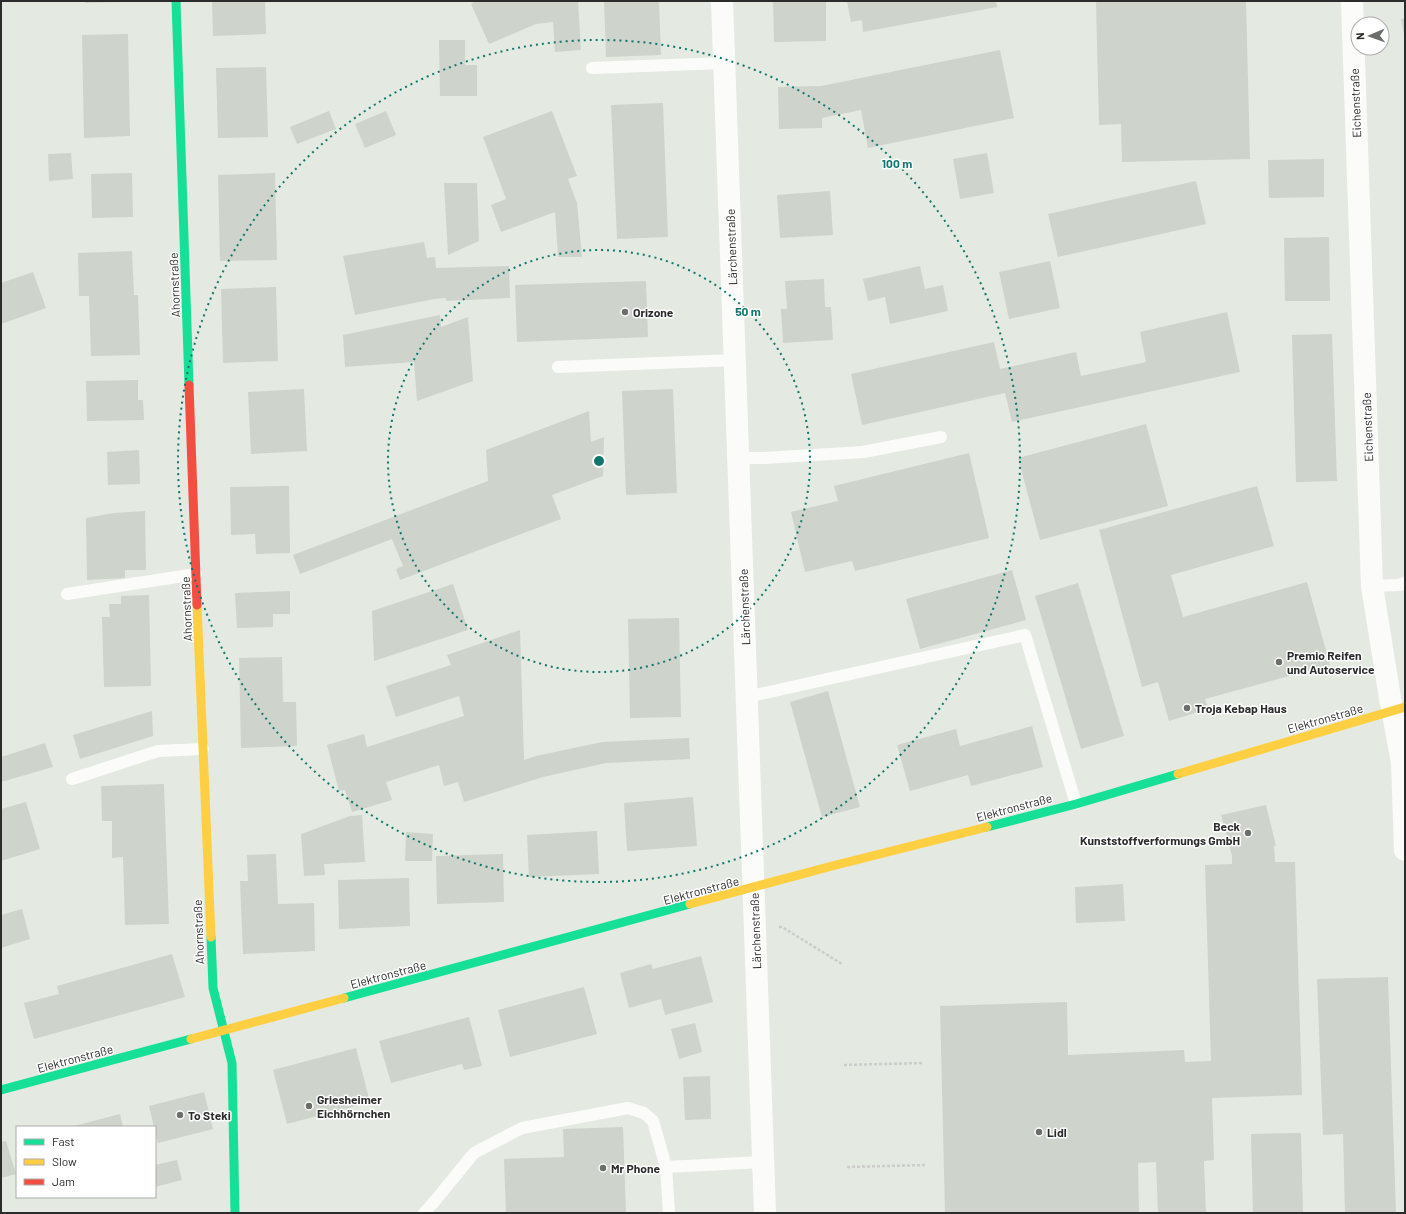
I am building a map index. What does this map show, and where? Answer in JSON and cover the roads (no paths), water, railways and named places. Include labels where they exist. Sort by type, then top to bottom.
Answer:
[{"type":"street","name":"Ahornstraße","points":[[176,1],[196,574],[213,988],[232,1063],[235,1213]]},
{"type":"street","name":"Lärchenstraße","points":[[722,1],[765,1213]]},
{"type":"street","name":"Eichenstraße","points":[[1352,1],[1372,586],[1399,709],[1405,850]]},
{"type":"street","name":"Elektronstraße","points":[[1,1090],[832,866],[1076,804],[1399,709]]},
{"type":"lane","points":[[592,68],[724,63]]},
{"type":"lane","points":[[558,367],[735,360]]},
{"type":"lane","points":[[739,458],[764,458],[863,452],[941,437]]},
{"type":"lane","points":[[67,594],[196,574]]},
{"type":"lane","points":[[1372,586],[1399,585],[1405,583]]},
{"type":"lane","points":[[747,697],[1025,635],[1076,804]]},
{"type":"lane","points":[[72,779],[158,751],[203,749]]},
{"type":"lane","points":[[424,1213],[474,1153],[522,1128],[628,1108],[644,1113],[653,1121],[666,1167],[669,1213]]},
{"type":"lane","points":[[666,1167],[763,1162]]},
{"type":"place","name":"Orizone","points":[[625,312]]},
{"type":"place","name":"Premio Reifen und Autoservice","points":[[1279,662]]},
{"type":"place","name":"Troja Kebap Haus","points":[[1187,708]]},
{"type":"place","name":"Beck Kunststoffverformungs GmbH","points":[[1248,833]]},
{"type":"place","name":"Griesheimer Eichhörnchen","points":[[309,1106]]},
{"type":"place","name":"To Steki","points":[[180,1115]]},
{"type":"place","name":"Lidl","points":[[1039,1132]]},
{"type":"place","name":"Mr Phone","points":[[603,1168]]}]
